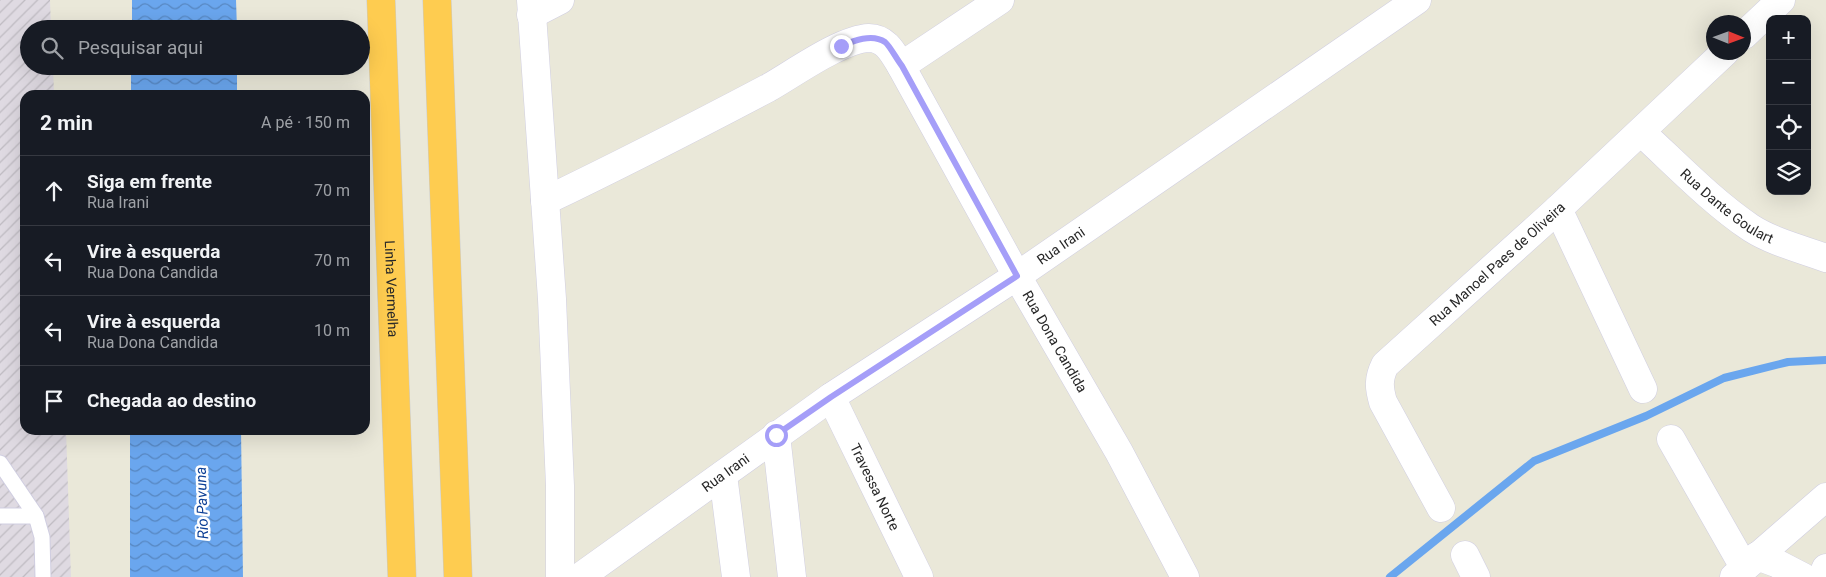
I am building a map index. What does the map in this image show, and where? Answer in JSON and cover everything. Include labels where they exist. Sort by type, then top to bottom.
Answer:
[{"type":"highway","name":"Linha Vermelha","points":[[381,0],[402,577]]},
{"type":"highway","points":[[437,0],[458,577]]},
{"type":"street","points":[[560,0],[531,7],[553,308],[560,486],[560,577]]},
{"type":"street","points":[[902,66],[1000,0]]},
{"type":"street","name":"Rua Irani","points":[[580,577],[831,397],[1017,276],[1417,0]]},
{"type":"street","points":[[1751,29],[1781,0]]},
{"type":"street","name":"Rua Dona Candida","points":[[545,201],[636,157],[841,46],[855,40],[870,38],[885,42],[902,66],[1017,276],[1118,452],[1185,577]]},
{"type":"street","name":"Rua Manoel Paes de Oliveira","points":[[1441,508],[1383,402],[1378,388],[1380,374],[1385,365],[1558,210],[1716,60]]},
{"type":"street","name":"Rua Dante Goulart","points":[[1640,132],[1717,201],[1752,228],[1785,244],[1826,258]]},
{"type":"street","points":[[1558,210],[1643,389]]},
{"type":"street","name":"Travessa Norte","points":[[831,397],[919,577]]},
{"type":"street","points":[[776,435],[792,577]]},
{"type":"street","points":[[1671,439],[1745,567]]},
{"type":"street","points":[[723,475],[736,577]]},
{"type":"street","points":[[1745,567],[1826,498]]},
{"type":"street","points":[[1745,567],[1776,563],[1803,577]]},
{"type":"street","points":[[1822,577],[1826,568]]},
{"type":"lane","points":[[0,463],[36,516],[42,537],[43,577]]},
{"type":"lane","points":[[0,516],[36,516]]},
{"type":"shaded area","points":[[0,0],[50,0],[51,20],[20,20],[20,75],[53,75],[54,90],[20,90],[20,435],[66,435],[71,577],[0,577]]},
{"type":"water","points":[[132,0],[236,0],[237,20],[132,20]]},
{"type":"water","points":[[131,75],[237,75],[237,90],[131,90]]},
{"type":"water","name":"Rio Pavuna","points":[[130,435],[241,435],[243,577],[130,577]]},
{"type":"waterway","points":[[1390,577],[1534,461],[1646,416],[1724,378],[1788,362],[1826,360]]},
{"type":"route","points":[[776,435],[1017,276],[902,66],[885,42],[870,38],[855,40],[841,46]]}]
